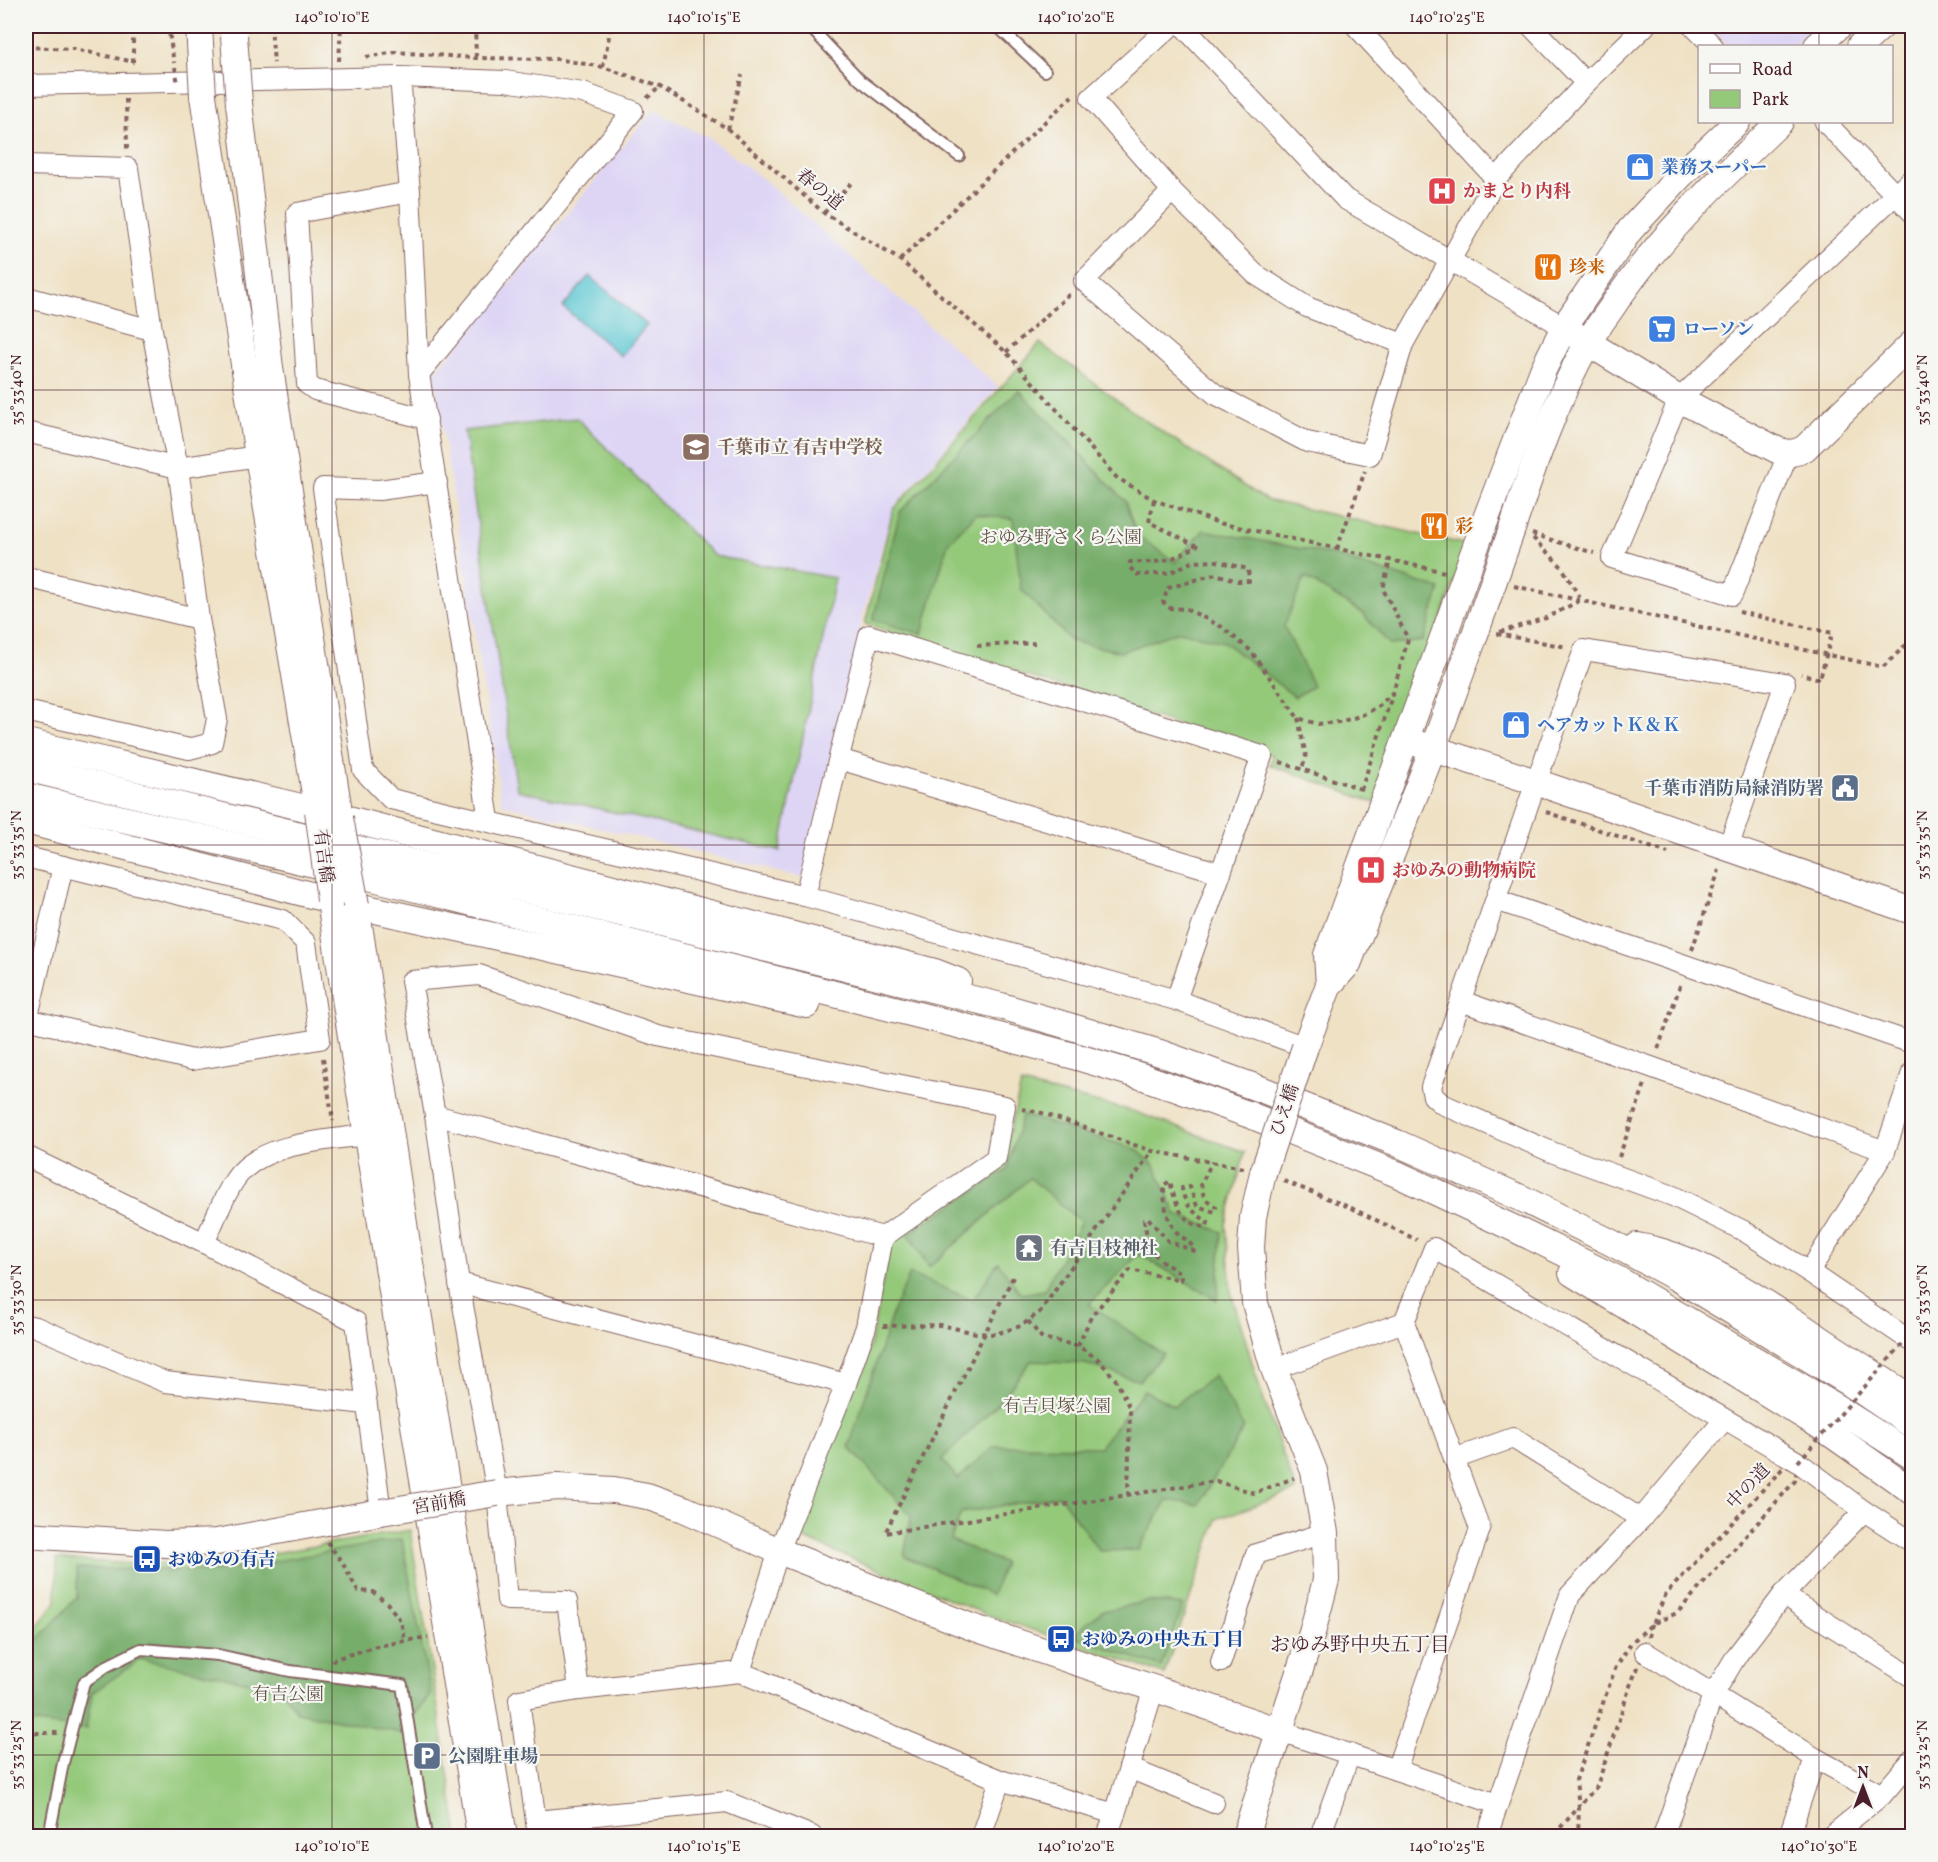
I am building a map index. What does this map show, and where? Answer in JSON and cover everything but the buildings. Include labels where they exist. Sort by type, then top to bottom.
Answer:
[{"type":"street","points":[[199,26],[203,96],[258,456],[329,815]]},
{"type":"street","points":[[1171,26],[1091,98],[1172,191],[1256,274],[1307,307],[1403,344]]},
{"type":"street","points":[[1183,26],[1345,199],[1564,327],[1679,399],[1771,448],[1788,454],[1805,448],[1912,344]]},
{"type":"street","points":[[1356,26],[1496,179]]},
{"type":"street","points":[[1531,26],[1586,83]]},
{"type":"street","points":[[1172,191],[1084,281],[1215,394],[1307,441],[1370,455],[1403,344],[1496,179],[1586,83],[1645,26]]},
{"type":"street","points":[[1693,26],[1712,45]]},
{"type":"street","points":[[1818,45],[1839,26]]},
{"type":"street","points":[[1861,45],[1882,26]]},
{"type":"street","points":[[235,29],[239,103],[270,368],[329,815]]},
{"type":"street","points":[[400,77],[410,192],[419,374],[489,820]]},
{"type":"street","points":[[26,85],[400,77],[505,81],[583,93],[633,111],[419,374]]},
{"type":"street","points":[[1329,986],[1328,955],[1485,521],[1543,370],[1564,327],[1630,231],[1681,176],[1736,123]]},
{"type":"street","points":[[1329,986],[1348,963],[1433,749],[1535,460],[1587,343],[1659,242],[1779,123]]},
{"type":"street","points":[[1826,123],[1912,212]]},
{"type":"street","points":[[26,165],[128,168],[152,330],[178,468],[199,619],[217,719],[212,743],[189,748],[26,711]]},
{"type":"street","points":[[1788,454],[1732,595],[1612,558],[1679,399],[1912,179]]},
{"type":"street","points":[[410,192],[297,213],[306,384],[315,390],[427,419]]},
{"type":"street","points":[[26,297],[152,330]]},
{"type":"street","points":[[26,432],[178,468],[258,456]]},
{"type":"street","points":[[437,482],[379,490],[323,488],[363,770],[391,799],[489,820],[805,896],[1176,1000],[1305,1047]]},
{"type":"street","points":[[26,577],[199,619]]},
{"type":"street","points":[[805,896],[868,636],[1262,756],[1176,1000]]},
{"type":"street","points":[[1724,860],[1785,683],[1584,650],[1431,1087],[1433,1096],[1442,1104],[1544,1149],[1673,1196],[1744,1231],[1910,1340]]},
{"type":"street","points":[[1407,740],[1536,782],[1724,860],[1912,911]]},
{"type":"street","points":[[26,742],[329,815],[935,972],[974,987],[1001,1006]]},
{"type":"street","points":[[839,759],[1221,873]]},
{"type":"street","points":[[26,768],[1001,1006],[1160,1053],[1263,1090],[1396,1143],[1521,1198],[1610,1242],[1732,1311],[1848,1382],[1912,1425]]},
{"type":"street","points":[[26,796],[377,879],[958,1025],[1144,1077],[1250,1114],[1397,1174],[1617,1279],[1834,1406],[1912,1456]]},
{"type":"street","name":"有吉橋","points":[[329,815],[330,900],[365,1135],[447,1623],[480,1836]]},
{"type":"street","name":"有吉橋","points":[[329,815],[356,905],[409,1257],[504,1836]]},
{"type":"street","points":[[26,821],[330,900],[852,1015],[893,1021],[958,1025]]},
{"type":"street","points":[[26,857],[63,866],[284,920],[306,943],[320,1039],[192,1059],[26,1022],[63,866]]},
{"type":"street","points":[[1496,900],[1912,1043]]},
{"type":"street","points":[[579,1690],[567,1601],[507,1600],[497,1493],[459,1283],[435,1115],[411,981],[480,975],[658,1036],[1005,1106],[996,1158],[883,1237],[866,1327],[846,1384],[779,1551],[740,1672]]},
{"type":"street","name":"ひえ橋","points":[[1245,1836],[1312,1633],[1326,1580],[1324,1533],[1314,1471],[1274,1369],[1256,1303],[1251,1248],[1253,1217],[1263,1173],[1305,1047],[1329,986]]},
{"type":"street","points":[[1461,1001],[1885,1151]]},
{"type":"street","points":[[1809,1272],[1885,1151],[1912,1074]]},
{"type":"street","points":[[435,1115],[883,1237]]},
{"type":"street","points":[[204,1243],[234,1180],[246,1167],[279,1149],[365,1135]]},
{"type":"street","points":[[26,1156],[204,1243],[356,1322],[381,1512]]},
{"type":"street","points":[[1513,1228],[1545,1256],[1817,1424],[1912,1491]]},
{"type":"street","points":[[1610,1242],[1661,1250],[1698,1264],[1770,1307],[1912,1399]]},
{"type":"street","points":[[1396,1770],[1480,1529],[1404,1322],[1434,1248],[1798,1462],[1864,1511],[1912,1542]]},
{"type":"street","points":[[459,1283],[846,1384]]},
{"type":"street","points":[[1274,1369],[1404,1322]]},
{"type":"street","points":[[26,1325],[36,1327],[165,1382],[366,1404]]},
{"type":"street","points":[[1488,1836],[1570,1595],[1641,1519],[1724,1420]]},
{"type":"street","points":[[1454,1459],[1513,1438],[1641,1519]]},
{"type":"street","name":"宮前橋","points":[[26,1535],[166,1544],[217,1542],[497,1493],[557,1487],[587,1487],[647,1496],[969,1626],[1280,1731]]},
{"type":"street","points":[[1663,1836],[1713,1695],[1737,1655],[1783,1595],[1864,1511]]},
{"type":"street","points":[[1221,1662],[1256,1554],[1324,1533]]},
{"type":"street","points":[[1783,1595],[1912,1677]]},
{"type":"street","points":[[1644,1652],[1815,1758],[1882,1796]]},
{"type":"street","points":[[812,1836],[727,1802],[537,1829],[519,1700],[579,1690],[740,1672],[1000,1780],[1115,1815]]},
{"type":"street","points":[[1107,1836],[1154,1688]]},
{"type":"street","points":[[1280,1731],[1497,1804]]},
{"type":"street","points":[[1320,1836],[1350,1754]]},
{"type":"street","points":[[1789,1836],[1815,1758]]},
{"type":"street","points":[[1831,1836],[1882,1796],[1912,1760]]},
{"type":"street","points":[[1129,1768],[1214,1803]]},
{"type":"street","points":[[981,1836],[1000,1780]]},
{"type":"lane","points":[[809,26],[860,80],[959,156]]},
{"type":"lane","points":[[997,26],[1045,71]]},
{"type":"lane","points":[[50,1831],[84,1682],[107,1666],[141,1649],[218,1655],[290,1671],[402,1685],[426,1836]]},
{"type":"path","points":[[133,26],[133,62]]},
{"type":"path","points":[[168,26],[175,67]]},
{"type":"path","points":[[271,26],[274,64]]},
{"type":"path","points":[[339,61],[340,26]]},
{"type":"path","points":[[475,26],[476,58]]},
{"type":"path","points":[[603,67],[611,26]]},
{"type":"path","points":[[26,47],[74,49],[133,62],[143,62]]},
{"type":"path","name":"春の道","points":[[395,52],[476,58],[557,59],[603,67],[660,87],[728,129],[824,213],[900,260],[1006,352],[1116,477],[1154,500],[1149,522],[1197,546],[1161,563],[1130,562],[1129,567],[1138,575],[1169,573],[1192,562],[1217,561],[1248,569],[1249,581],[1237,581],[1216,574],[1168,588],[1163,602],[1170,608],[1187,609],[1222,627],[1251,651],[1298,718]]},
{"type":"path","points":[[164,62],[174,61]]},
{"type":"path","points":[[728,129],[742,75]]},
{"type":"path","points":[[125,83],[128,168]]},
{"type":"path","points":[[900,260],[1079,90]]},
{"type":"path","points":[[824,213],[853,181]]},
{"type":"path","points":[[1006,352],[1084,281]]},
{"type":"path","points":[[1337,549],[1370,455]]},
{"type":"path","points":[[1584,650],[1494,634],[1546,618],[1581,600],[1562,567],[1529,534],[1612,558]]},
{"type":"path","points":[[1361,789],[1408,639],[1383,589],[1390,560]]},
{"type":"path","points":[[1732,595],[1727,610],[1833,633],[1820,679],[1790,672],[1785,683]]},
{"type":"path","points":[[1883,667],[1912,639]]},
{"type":"path","points":[[965,647],[1035,643]]},
{"type":"path","points":[[1302,769],[1306,756],[1298,718],[1318,724],[1339,722],[1360,716],[1378,707],[1393,692]]},
{"type":"path","points":[[1262,756],[1385,798]]},
{"type":"path","points":[[1613,1174],[1724,860]]},
{"type":"path","points":[[320,1039],[334,1128]]},
{"type":"path","points":[[1005,1106],[1041,1113],[1152,1151],[1263,1173],[1349,1207],[1434,1248]]},
{"type":"path","points":[[866,1327],[940,1325],[995,1334],[1022,1326],[1040,1311],[1152,1151]]},
{"type":"path","points":[[1078,1346],[1091,1317],[1130,1270],[1181,1280],[1181,1275],[1157,1258],[1148,1245],[1144,1220],[1148,1218],[1168,1241],[1194,1251],[1192,1243],[1176,1232],[1164,1206],[1164,1185],[1170,1181],[1174,1198],[1184,1217],[1198,1227],[1207,1227],[1208,1222],[1195,1214],[1184,1198],[1182,1188],[1190,1187],[1197,1206],[1215,1212],[1216,1207],[1203,1198],[1201,1184],[1212,1162]]},
{"type":"path","points":[[1013,1277],[885,1533],[1216,1481],[1254,1493],[1314,1471]]},
{"type":"path","points":[[1028,1321],[1042,1338],[1078,1346],[1098,1359],[1116,1380],[1130,1409],[1128,1495]]},
{"type":"path","points":[[1798,1462],[1910,1340]]},
{"type":"path","name":"中の道","points":[[1557,1836],[1560,1828],[1597,1786],[1652,1624],[1666,1594],[1782,1469],[1798,1462]]},
{"type":"path","name":"中の道","points":[[1578,1836],[1579,1807],[1576,1780],[1615,1669],[1631,1643],[1652,1624],[1677,1613],[1795,1481],[1798,1462]]},
{"type":"path","points":[[324,1523],[327,1543],[342,1562],[358,1591],[374,1592],[387,1604],[401,1620],[405,1641]]},
{"type":"path","points":[[322,1675],[335,1659],[377,1646],[433,1636]]},
{"type":"path","points":[[26,1733],[71,1733]]},
{"type":"shaded area","points":[[1708,26],[1814,26],[1793,45],[1728,45]]},
{"type":"shaded area","name":"千葉市立 有吉中学校","points":[[653,110],[709,138],[766,181],[998,387],[893,508],[861,623],[803,878],[502,804],[434,374]]},
{"type":"green space","name":"おゆみ野さくら公園","points":[[1040,343],[1143,419],[1266,500],[1468,545],[1375,803],[1270,765],[1273,755],[865,624],[893,510]]},
{"type":"green space","points":[[1019,390],[1125,501],[1137,535],[1175,562],[1204,530],[1329,554],[1440,589],[1423,641],[1390,645],[1362,613],[1305,577],[1284,626],[1313,686],[1295,697],[1224,642],[1180,631],[1121,652],[1071,641],[1021,589],[1013,519],[976,514],[948,543],[922,634],[873,620],[900,512]]},
{"type":"green space","points":[[577,418],[714,556],[835,578],[780,851],[517,790],[464,431]]},
{"type":"green space","name":"有吉貝塚公園","points":[[1021,1084],[1133,1111],[1245,1152],[1226,1224],[1231,1292],[1262,1395],[1296,1491],[1217,1519],[1164,1674],[985,1614],[798,1536],[870,1346],[892,1235],[1002,1164]]},
{"type":"green space","points":[[1022,1115],[1136,1149],[1155,1166],[1176,1214],[1222,1232],[1217,1300],[1139,1254],[1089,1304],[1163,1354],[1139,1381],[1085,1364],[1031,1361],[1002,1399],[942,1460],[958,1479],[994,1446],[1100,1447],[1144,1390],[1174,1406],[1214,1375],[1244,1428],[1198,1505],[1167,1500],[1138,1550],[1099,1551],[1060,1496],[961,1513],[951,1540],[1004,1563],[992,1595],[904,1556],[911,1516],[849,1447],[894,1308],[910,1274],[973,1300],[998,1262],[1021,1294],[1044,1290],[1081,1222],[1030,1178],[929,1267],[908,1234],[1007,1170]]},
{"type":"green space","name":"有吉公園","points":[[410,1530],[458,1836],[26,1836],[26,1640],[56,1602],[57,1559],[132,1564],[214,1563]]},
{"type":"green space","points":[[402,1539],[431,1694],[401,1733],[297,1712],[281,1689],[141,1659],[92,1693],[86,1729],[26,1722],[26,1653],[77,1597],[77,1568],[219,1571]]},
{"type":"green space","points":[[1150,1601],[1183,1605],[1161,1667],[1072,1636],[1102,1611]]},
{"type":"water","points":[[589,276],[647,325],[621,356],[563,307]]},
{"type":"place","name":"業務スーパー","points":[[1640,167]]},
{"type":"place","name":"かまとり内科","points":[[1442,191]]},
{"type":"place","name":"珍来","points":[[1548,267]]},
{"type":"place","name":"ローソン","points":[[1662,329]]},
{"type":"place","name":"千葉市立 有吉中学校","points":[[696,447]]},
{"type":"place","name":"彩","points":[[1434,526]]},
{"type":"place","name":"ヘアカットＫ＆Ｋ","points":[[1516,725]]},
{"type":"place","name":"千葉市消防局緑消防署","points":[[1845,788]]},
{"type":"place","name":"おゆみの動物病院","points":[[1371,870]]},
{"type":"place","name":"有吉日枝神社","points":[[1029,1248]]},
{"type":"place","name":"おゆみの有吉","points":[[147,1559]]},
{"type":"place","name":"おゆみの中央五丁目","points":[[1061,1639]]},
{"type":"place","name":"公園駐車場","points":[[427,1756]]},
{"type":"district","name":"おゆみ野中央五丁目","points":[[1360,1644]]}]
